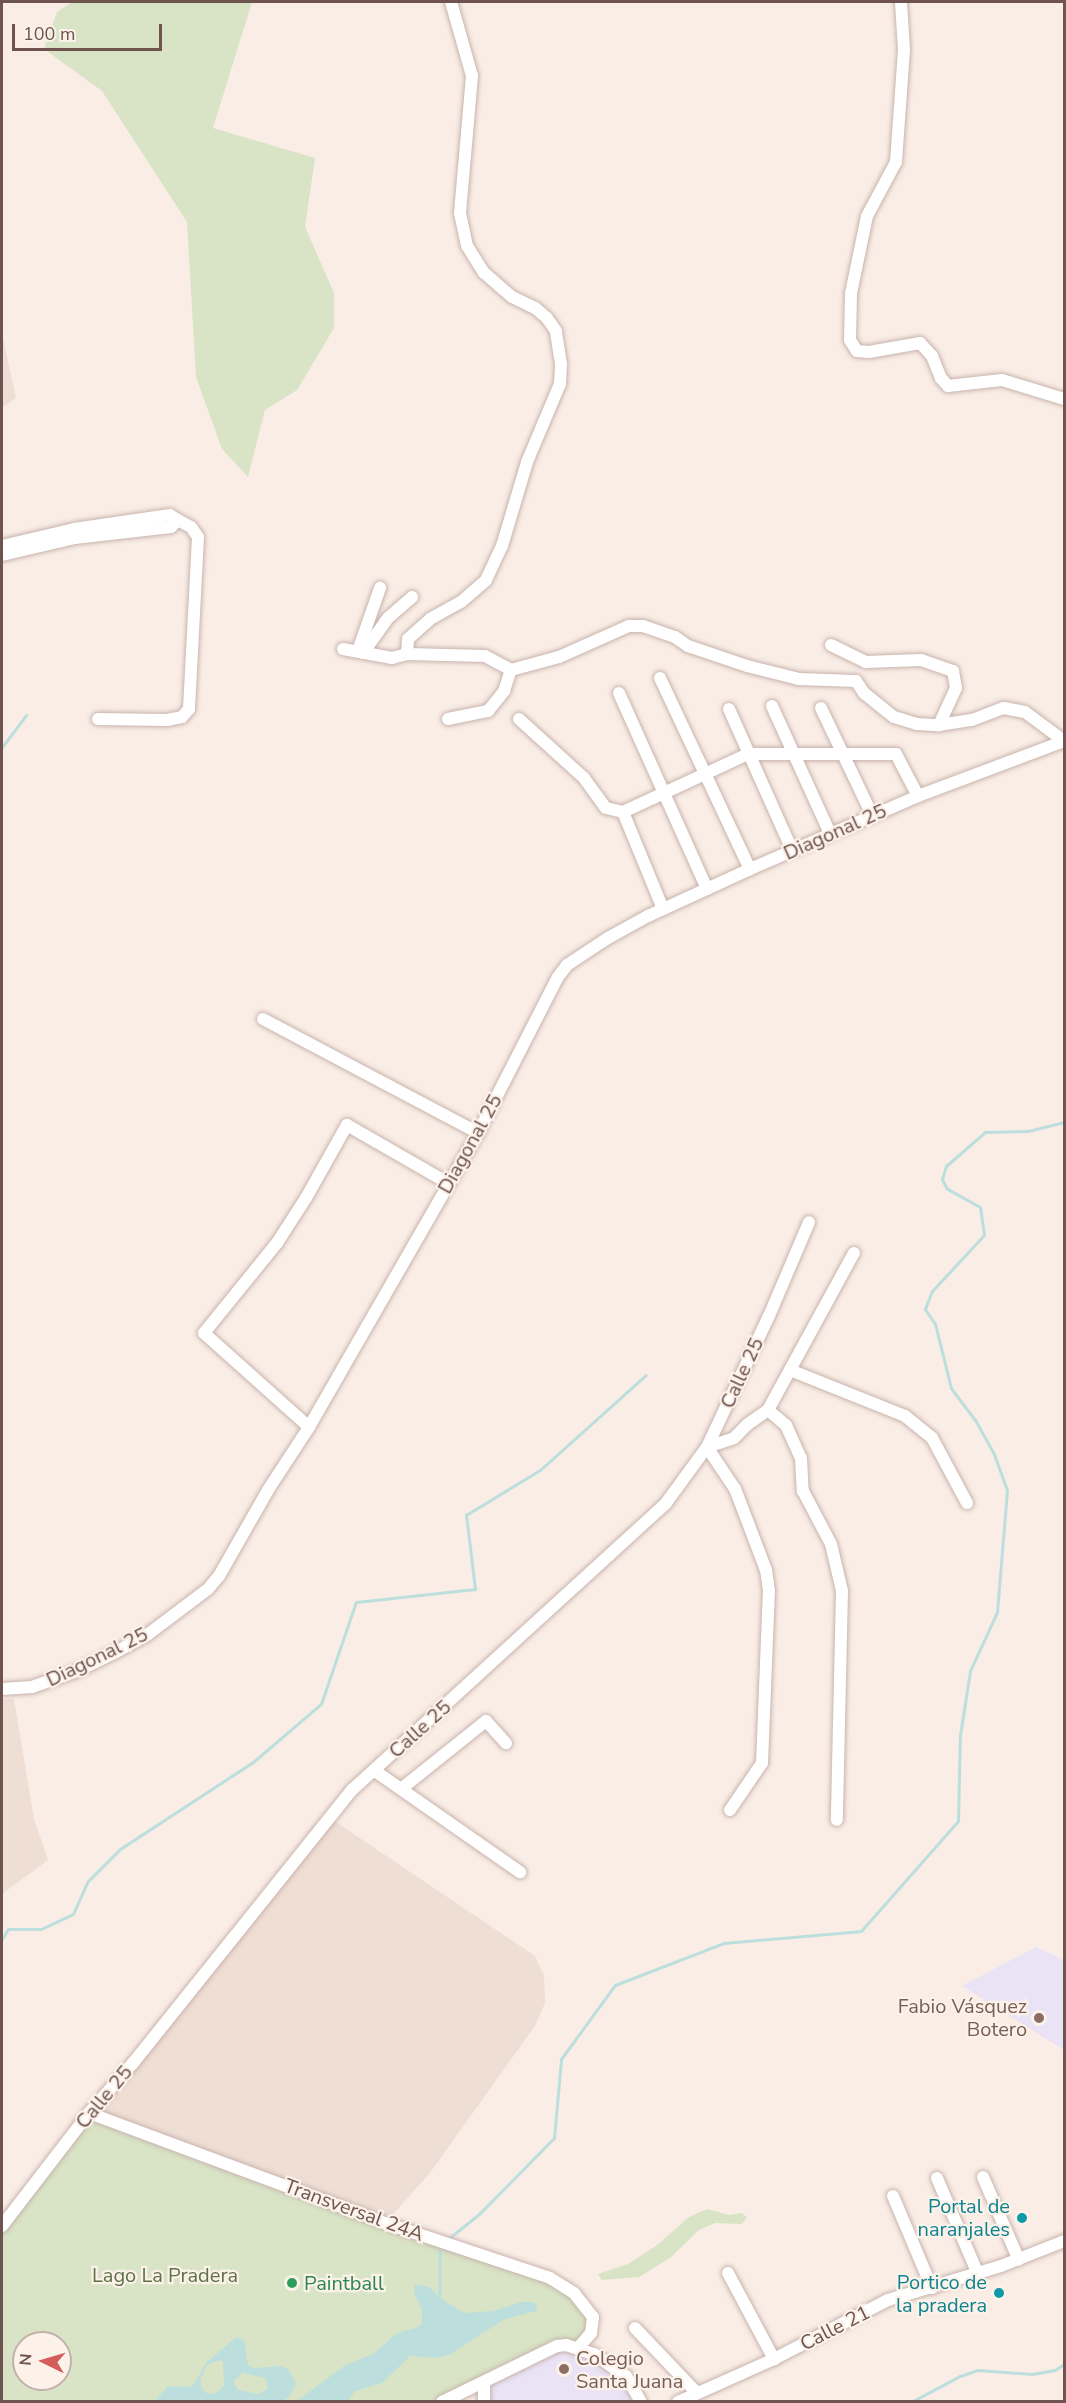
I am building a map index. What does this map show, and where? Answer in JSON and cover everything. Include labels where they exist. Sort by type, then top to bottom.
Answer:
[{"type":"street","points":[[407,654],[408,639],[422,626],[461,602],[486,580],[502,546],[527,462],[560,384],[561,364],[556,331],[547,318],[535,308],[512,297],[484,273],[467,246],[460,213],[472,76],[451,2]]},
{"type":"street","points":[[901,2],[904,50],[896,162],[867,216],[851,293],[850,340],[857,351],[869,352],[920,343],[927,348],[941,378],[948,386],[1002,380],[1065,399]]},
{"type":"street","points":[[2,546],[74,529],[170,515],[191,526],[198,537],[189,709],[182,717],[166,720],[98,719]]},
{"type":"street","points":[[2,555],[75,538],[171,527],[178,520]]},
{"type":"street","points":[[360,652],[380,588]]},
{"type":"street","points":[[360,652],[388,618],[412,597]]},
{"type":"street","points":[[343,649],[392,658],[407,654],[485,657],[511,670],[559,657],[629,626],[643,626],[675,637],[688,646],[747,666],[799,679],[856,681]]},
{"type":"street","points":[[831,645],[866,662],[921,660],[953,671],[956,688],[939,725]]},
{"type":"street","points":[[856,681],[866,662]]},
{"type":"street","points":[[448,719],[488,711],[504,691],[511,670]]},
{"type":"street","points":[[660,678],[750,869]]},
{"type":"street","points":[[856,681],[864,693],[894,717],[917,724],[939,725],[972,720],[1004,708],[1025,712],[1065,741]]},
{"type":"street","points":[[619,693],[707,889]]},
{"type":"street","points":[[772,706],[830,833]]},
{"type":"street","points":[[821,708],[872,815]]},
{"type":"street","points":[[729,709],[792,850]]},
{"type":"street","points":[[519,719],[584,778],[606,807],[623,812],[748,754],[843,752],[896,754],[918,796]]},
{"type":"street","name":"Diagonal 25","points":[[2,1689],[33,1687],[77,1671],[147,1635],[207,1589],[219,1576],[268,1490],[309,1427],[478,1133],[558,977],[567,965],[608,938],[663,909],[792,850],[918,796],[1065,741]]},
{"type":"street","points":[[623,812],[663,909]]},
{"type":"street","points":[[263,1019],[478,1133]]},
{"type":"street","points":[[309,1427],[204,1333],[277,1243],[306,1198],[347,1125],[448,1183]]},
{"type":"street","name":"Calle 25","points":[[2,2226],[89,2113],[133,2062],[352,1790],[666,1503],[707,1447],[769,1316],[809,1222]]},
{"type":"street","points":[[730,1810],[762,1763],[769,1592],[766,1570],[735,1490],[707,1447],[734,1438],[747,1424],[768,1410],[854,1253]]},
{"type":"street","points":[[790,1370],[905,1416],[932,1438],[967,1503]]},
{"type":"street","points":[[768,1410],[786,1425],[801,1458],[803,1491],[831,1544],[842,1591],[837,1820]]},
{"type":"street","points":[[400,1789],[486,1721],[506,1743]]},
{"type":"street","points":[[375,1771],[520,1872]]},
{"type":"street","name":"Transversal 24A","points":[[89,2113],[386,2223],[550,2278],[574,2293],[593,2317],[591,2333],[579,2348]]},
{"type":"street","points":[[983,2177],[1020,2260]]},
{"type":"street","points":[[937,2178],[978,2274]]},
{"type":"street","points":[[892,2196],[933,2288]]},
{"type":"street","name":"Calle 21","points":[[678,2402],[696,2391],[774,2359],[888,2300],[1020,2260],[1065,2241]]},
{"type":"street","points":[[728,2273],[774,2359]]},
{"type":"street","points":[[635,2328],[696,2391]]},
{"type":"street","points":[[442,2402],[557,2346],[579,2348],[594,2354],[626,2376],[641,2402]]},
{"type":"street","points":[[484,2383],[484,2402]]},
{"type":"shaded area","points":[[2,333],[16,398],[2,408]]},
{"type":"shaded area","points":[[2,1699],[14,1699],[34,1819],[48,1860],[2,1894]]},
{"type":"shaded area","points":[[330,1818],[535,1956],[544,1976],[545,2003],[535,2026],[430,2173],[385,2223],[89,2113]]},
{"type":"shaded area","name":"Fabio Vásquez Botero","points":[[1036,1947],[1064,1960],[1064,2050],[962,1986]]},
{"type":"shaded area","name":"Colegio Santa Juana","points":[[557,2346],[608,2363],[641,2402],[484,2402],[484,2383]]},
{"type":"green space","points":[[72,2],[252,2],[213,128],[315,158],[305,227],[334,293],[334,328],[297,390],[265,410],[248,477],[222,449],[196,377],[187,222],[102,91],[44,49],[57,12]]},
{"type":"green space","name":"Lago La Pradera","points":[[89,2113],[550,2278],[593,2317],[578,2348],[566,2345],[442,2401],[2,2401],[2,2226]]},
{"type":"green space","points":[[707,2209],[729,2215],[741,2213],[747,2217],[742,2224],[715,2223],[699,2230],[670,2258],[639,2277],[602,2280],[598,2274],[628,2264],[656,2246],[689,2217]]},
{"type":"water","points":[[415,2284],[429,2287],[440,2298],[464,2313],[493,2311],[521,2302],[537,2304],[536,2311],[505,2319],[449,2355],[436,2358],[410,2356],[382,2383],[355,2391],[348,2401],[297,2401],[344,2366],[373,2354],[397,2333],[422,2324],[422,2310],[414,2293]]},
{"type":"water","points":[[236,2337],[244,2340],[248,2365],[254,2368],[281,2366],[289,2370],[296,2384],[289,2397],[281,2402],[155,2401],[168,2386],[188,2387],[194,2384],[206,2363]],"holes":[[[220,2360],[223,2362],[224,2386],[216,2393],[208,2394],[202,2389],[200,2379],[207,2365]],[[243,2373],[266,2378],[268,2389],[258,2394],[238,2390],[233,2381]]]},
{"type":"waterway","points":[[2,747],[26,715]]},
{"type":"waterway","points":[[448,2239],[479,2214],[554,2138],[561,2059],[615,1985],[724,1943],[861,1931],[958,1821],[960,1735],[970,1671],[997,1612],[1007,1490],[994,1454],[975,1420],[951,1388],[935,1324],[925,1309],[932,1291],[984,1235],[980,1207],[947,1189],[942,1179],[946,1166],[985,1132],[1028,1131],[1064,1122],[1064,1117]]},
{"type":"waterway","points":[[2,1939],[8,1929],[41,1929],[73,1914],[87,1882],[120,1849],[253,1762],[321,1704],[356,1602],[475,1589],[466,1515],[540,1470],[646,1375]]},
{"type":"waterway","points":[[439,2300],[440,2245]]},
{"type":"waterway","points":[[911,2402],[960,2376],[977,2370],[1032,2374],[1055,2370],[1064,2364]]},
{"type":"place","name":"Fabio Vásquez Botero","points":[[1039,2018]]},
{"type":"place","name":"Portal de naranjales","points":[[1022,2218]]},
{"type":"place","name":"Paintball","points":[[292,2283]]},
{"type":"place","name":"Portico de la pradera","points":[[999,2293]]},
{"type":"place","name":"Colegio Santa Juana","points":[[564,2369]]}]
